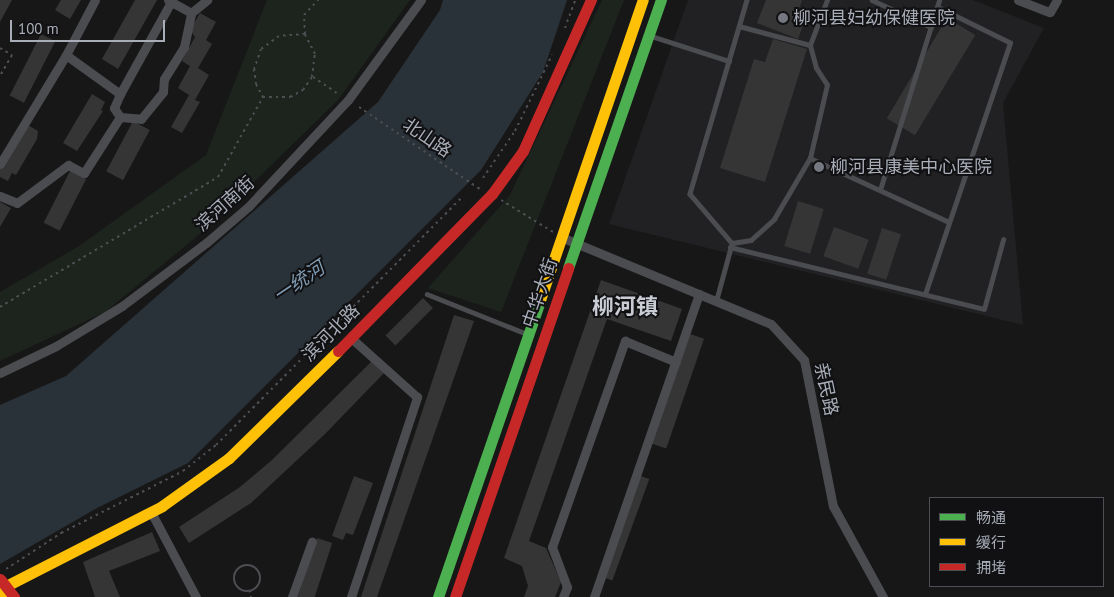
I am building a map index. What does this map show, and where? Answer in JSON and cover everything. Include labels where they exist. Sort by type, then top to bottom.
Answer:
[{"type":"main road","name":"滨河北路","points":[[2,588],[151,512],[229,458],[351,338],[523,150],[591,0]]},
{"type":"main road","name":"中华大街","points":[[438,597],[643,0]]},
{"type":"main road","name":"中华大街","points":[[455,597],[647,35],[661,0]]},
{"type":"main road","points":[[2,588],[14,597]]},
{"type":"street","points":[[0,164],[66,55],[95,0]]},
{"type":"street","points":[[191,13],[169,1],[114,108],[120,117],[141,120],[163,92],[164,79],[184,47],[191,13],[207,0]]},
{"type":"street","name":"滨河南街","points":[[0,373],[56,346],[122,306],[206,243],[249,206],[348,100],[421,0]]},
{"type":"street","points":[[1018,0],[1050,12],[1057,0]]},
{"type":"street","points":[[66,55],[120,94]]},
{"type":"street","points":[[0,196],[17,203],[68,165],[84,173],[120,117]]},
{"type":"street","name":"亲民路","points":[[561,237],[771,324],[804,360],[833,506],[883,597]]},
{"type":"street","points":[[594,597],[699,294]]},
{"type":"street","points":[[350,597],[417,397],[351,338]]},
{"type":"street","points":[[563,597],[566,586],[552,547],[625,341],[676,362]]},
{"type":"street","points":[[151,512],[196,597]]},
{"type":"street","points":[[292,597],[312,541]]},
{"type":"lane","points":[[747,0],[690,194],[731,245],[984,309],[1003,240]]},
{"type":"lane","points":[[731,245],[751,240],[774,219],[810,158],[827,84],[816,68],[810,45],[827,0]]},
{"type":"lane","points":[[872,0],[931,27]]},
{"type":"lane","points":[[880,190],[939,0]]},
{"type":"lane","points":[[924,294],[1010,43],[937,7]]},
{"type":"lane","points":[[739,26],[810,45]]},
{"type":"lane","points":[[647,35],[729,61]]},
{"type":"lane","points":[[810,158],[949,222]]},
{"type":"lane","points":[[716,301],[731,245]]},
{"type":"lane","points":[[427,294],[528,334]]},
{"type":"path","points":[[304,34],[279,36],[261,49],[254,69],[256,84],[263,97],[274,100],[290,98],[303,90],[312,77],[315,54],[304,34],[304,15],[318,0]]},
{"type":"path","points":[[562,37],[575,0]]},
{"type":"path","points":[[0,48],[12,55],[0,76]]},
{"type":"path","points":[[483,178],[515,131],[553,54]]},
{"type":"path","points":[[312,77],[348,100]]},
{"type":"path","points":[[0,307],[218,177],[263,97]]},
{"type":"path","name":"北山路","points":[[359,107],[486,192],[561,237]]},
{"type":"path","points":[[2,588],[61,533],[183,471],[216,445],[461,198]]},
{"type":"path","points":[[246,564],[257,570],[260,576],[256,587],[250,590],[239,589],[234,580],[236,570],[246,564]]},
{"type":"path","points":[[250,590],[251,597]]},
{"type":"shaded area","points":[[267,0],[410,0],[338,100],[207,228],[105,312],[0,361],[0,292],[79,246],[206,155]]},
{"type":"shaded area","points":[[602,0],[624,0],[501,312],[428,288],[510,195]]},
{"type":"shaded area","name":"柳河县康美中心医院","points":[[688,0],[973,0],[1044,28],[1003,103],[1023,325],[609,224]]},
{"type":"water","name":"一统河","points":[[443,0],[567,0],[543,72],[481,170],[188,463],[97,508],[0,564],[0,405],[66,376],[378,102],[440,10]]},
{"type":"building","points":[[0,0],[12,0],[0,22]]},
{"type":"building","points":[[61,0],[81,0],[70,19],[55,10]]},
{"type":"building","points":[[135,0],[157,0],[118,69],[102,59]]},
{"type":"building","name":"柳河县妇幼保健医院","points":[[766,0],[802,0],[799,9],[808,12],[798,39],[757,23]]},
{"type":"building","points":[[200,13],[216,22],[206,40],[212,44],[198,68],[209,75],[195,100],[200,102],[182,133],[171,127],[189,95],[178,88],[190,66],[182,61],[195,37],[190,30]]},
{"type":"building","points":[[947,18],[975,35],[915,135],[887,118]]},
{"type":"building","points":[[41,34],[55,41],[24,103],[10,95]]},
{"type":"building","points":[[773,39],[807,49],[765,182],[720,168],[754,59],[765,62]]},
{"type":"building","points":[[92,94],[105,102],[101,110],[103,111],[77,151],[63,143]]},
{"type":"building","points":[[133,121],[150,130],[123,180],[106,171]]},
{"type":"building","points":[[26,124],[38,131],[37,139],[16,175],[12,173],[8,181],[0,177],[0,169]]},
{"type":"building","points":[[70,171],[86,179],[60,231],[44,223]]},
{"type":"building","points":[[798,201],[824,209],[810,254],[784,246]]},
{"type":"building","points":[[0,202],[11,208],[0,227]]},
{"type":"building","points":[[834,227],[869,240],[858,269],[823,256]]},
{"type":"building","points":[[882,228],[901,234],[886,280],[867,274]]},
{"type":"building","points":[[601,280],[682,309],[671,341],[607,319],[529,541],[546,548],[561,582],[555,597],[524,597],[528,586],[522,566],[504,558]]},
{"type":"building","points":[[423,298],[433,308],[395,345],[386,335]]},
{"type":"building","points":[[454,315],[474,321],[377,597],[361,597]]},
{"type":"building","points":[[687,333],[704,339],[666,449],[649,443]]},
{"type":"building","points":[[372,361],[385,372],[325,434],[251,503],[189,543],[179,527],[240,487],[272,460]]},
{"type":"building","points":[[638,475],[649,479],[612,581],[601,576]]},
{"type":"building","points":[[354,476],[373,483],[353,535],[346,533],[343,540],[332,536]]},
{"type":"building","points":[[152,532],[160,551],[109,571],[120,597],[95,597],[83,562]]},
{"type":"building","points":[[317,538],[332,543],[315,597],[298,597]]},
{"type":"traffic: fast","points":[[568,268],[661,0]]},
{"type":"traffic: fast","points":[[438,597],[540,300]]},
{"type":"traffic: slow","points":[[540,300],[643,0]]},
{"type":"traffic: slow","points":[[0,597],[6,586],[162,506],[229,458],[338,351]]},
{"type":"traffic: jam","points":[[338,351],[492,194],[523,151],[591,0]]},
{"type":"traffic: jam","points":[[455,597],[568,268]]},
{"type":"traffic: jam","points":[[0,579],[14,597]]},
{"type":"place","name":"柳河县妇幼保健医院","points":[[783,18]]},
{"type":"place","name":"柳河县康美中心医院","points":[[819,167]]},
{"type":"district","name":"柳河镇","points":[[625,307]]}]
